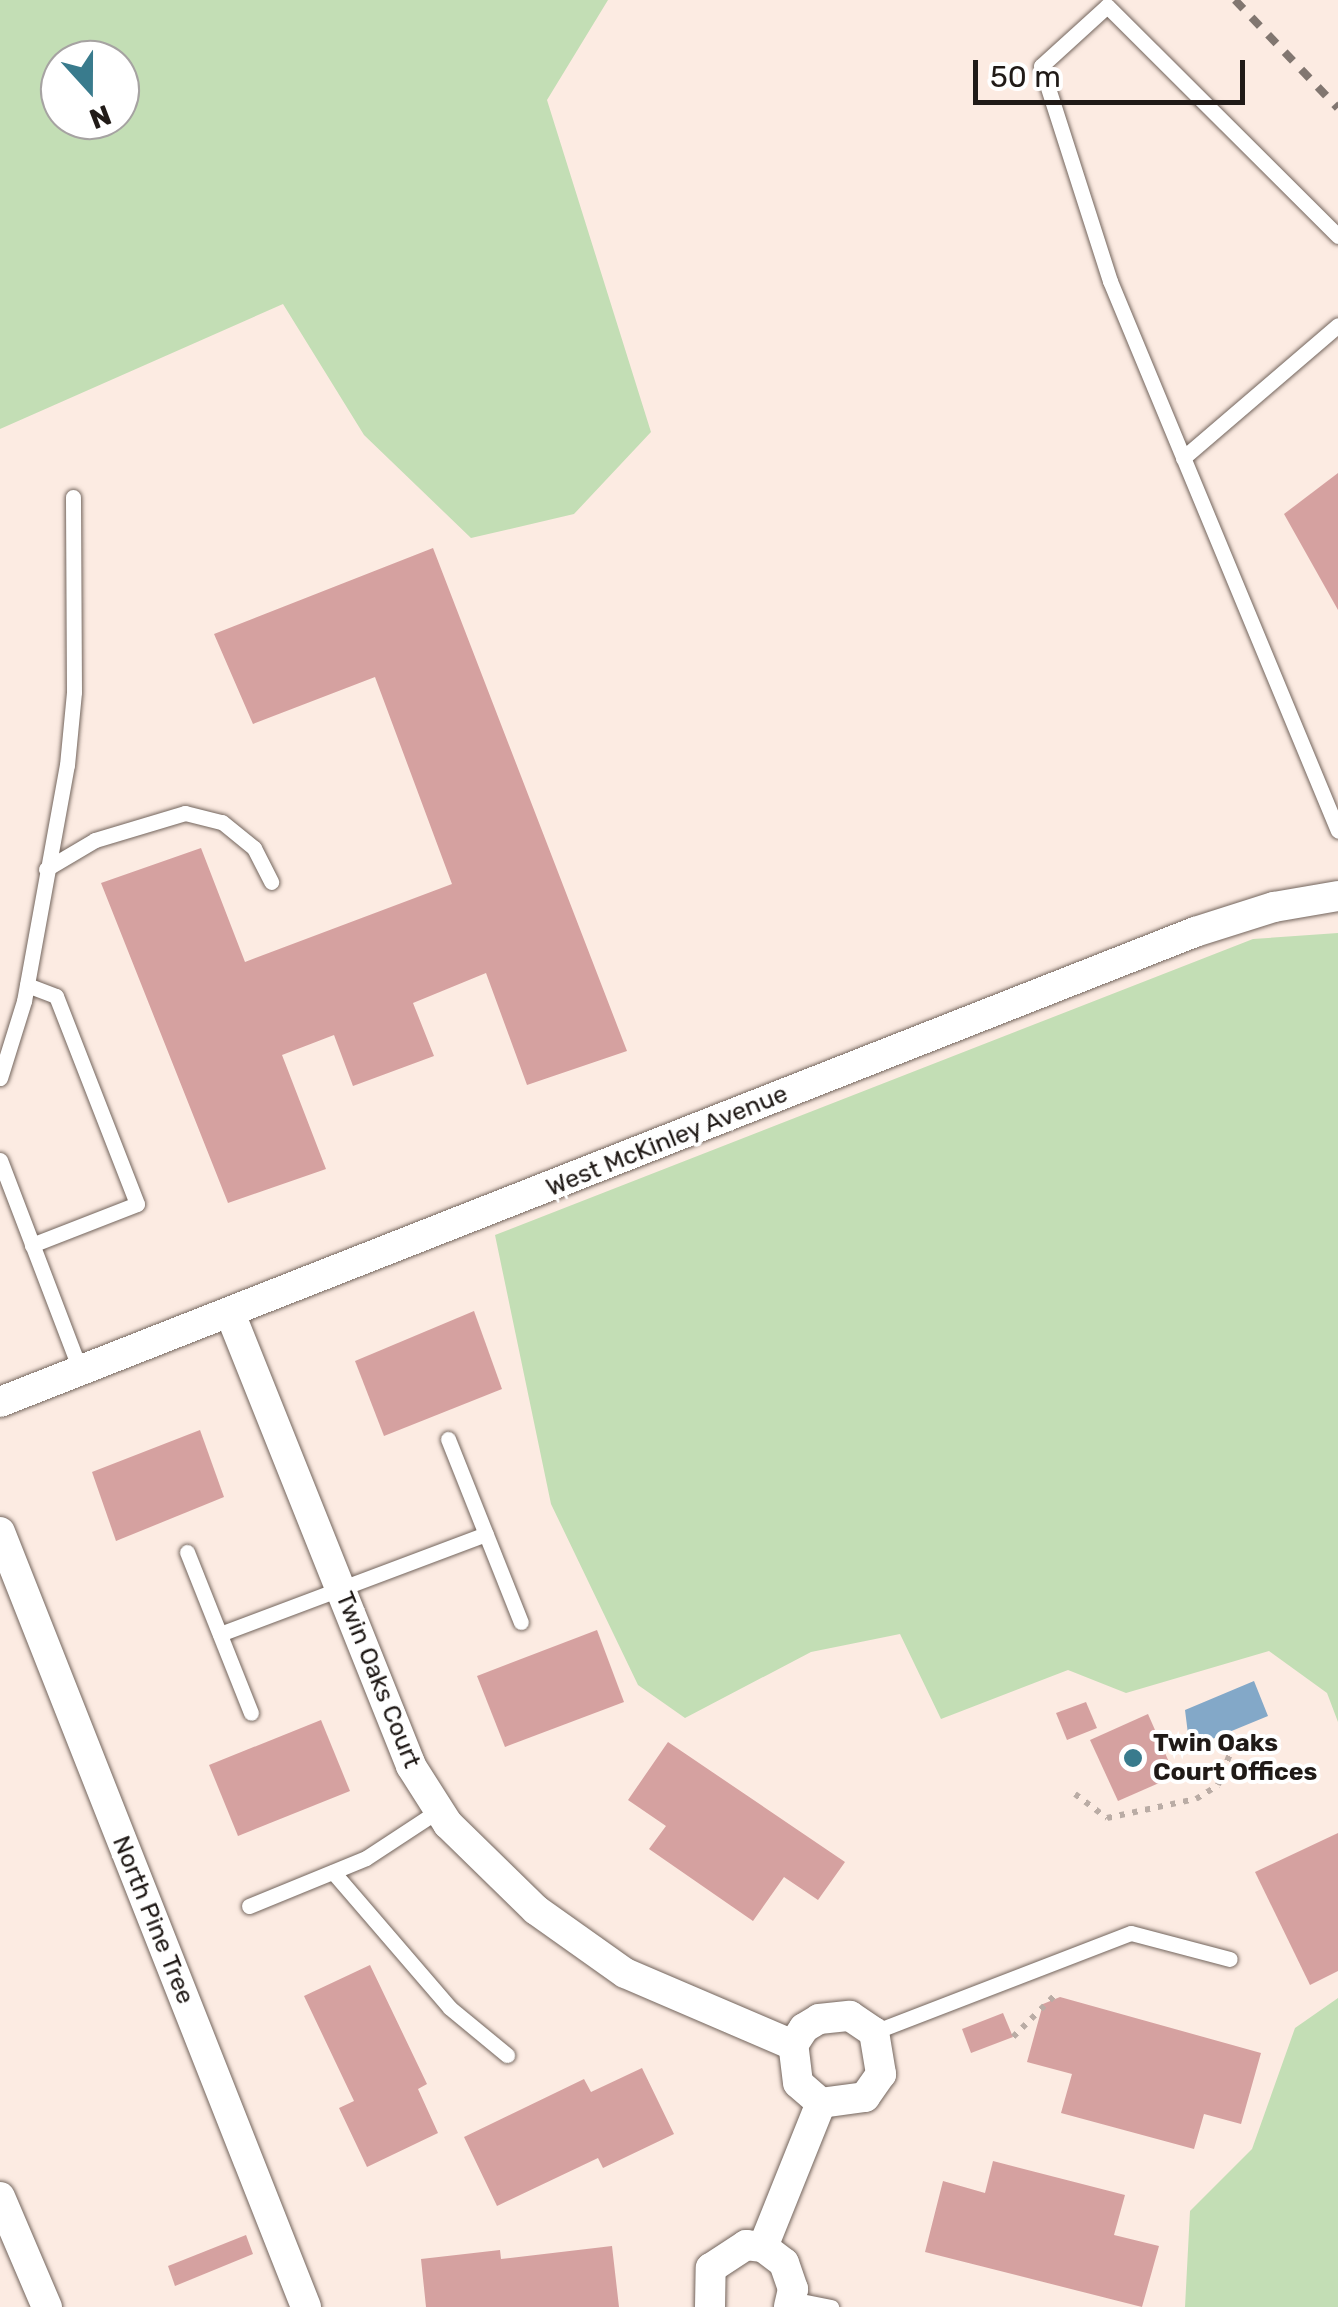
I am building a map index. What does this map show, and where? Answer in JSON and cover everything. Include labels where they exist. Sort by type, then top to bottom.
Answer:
[{"type":"street","name":"West McKinley Avenue","points":[[0,1402],[1195,932],[1274,907],[1338,896]]},
{"type":"street","name":"Twin Oaks Court","points":[[230,1313],[412,1766],[439,1810],[488,1865],[577,1941],[625,1973],[793,2045]]},
{"type":"street","name":"North Pine Tree","points":[[0,1532],[306,2307]]},
{"type":"street","points":[[836,2015],[874,2032],[884,2059],[875,2086],[852,2103],[820,2103],[798,2083],[793,2045],[804,2028],[836,2015]]},
{"type":"street","points":[[763,2246],[820,2103]]},
{"type":"street","points":[[0,2197],[46,2307]]},
{"type":"street","points":[[710,2307],[706,2281],[720,2256],[746,2245],[763,2246],[784,2263],[790,2303]]},
{"type":"lane","points":[[1338,236],[1107,6],[1040,66],[1110,281],[1338,831]]},
{"type":"lane","points":[[1183,458],[1338,326]]},
{"type":"lane","points":[[0,1078],[26,985],[74,692],[73,497]]},
{"type":"lane","points":[[46,868],[95,840],[185,813],[222,822],[254,848],[271,882]]},
{"type":"lane","points":[[26,985],[56,996],[137,1204],[32,1246]]},
{"type":"lane","points":[[0,1160],[80,1369]]},
{"type":"lane","points":[[448,1439],[521,1622]]},
{"type":"lane","points":[[220,1634],[486,1534]]},
{"type":"lane","points":[[187,1552],[251,1713]]},
{"type":"lane","points":[[248,1906],[333,1872],[439,1810]]},
{"type":"lane","points":[[333,1872],[450,2008],[507,2056]]},
{"type":"lane","points":[[874,2032],[1131,1933],[1230,1959]]},
{"type":"lane","points":[[790,2303],[831,2307]]},
{"type":"path","points":[[1075,1794],[1107,1818],[1196,1799],[1218,1785],[1232,1749]]},
{"type":"path","points":[[1013,2037],[1049,1996],[1064,1990]]},
{"type":"green space","points":[[0,0],[608,0],[547,100],[651,432],[574,514],[471,538],[364,435],[283,304],[0,429]]},
{"type":"green space","points":[[1338,933],[1338,1722],[1327,1693],[1269,1651],[1126,1693],[1068,1670],[941,1719],[900,1634],[811,1652],[685,1718],[638,1685],[551,1504],[495,1235],[1253,939]]},
{"type":"green space","points":[[1338,1998],[1338,2307],[1185,2307],[1190,2211],[1252,2149],[1295,2028]]},
{"type":"water","points":[[1254,1681],[1268,1716],[1200,1744],[1194,1732],[1188,1734],[1185,1710]]},
{"type":"building","points":[[1338,473],[1338,610],[1284,514]]},
{"type":"building","points":[[433,548],[627,1051],[527,1085],[486,973],[413,1003],[434,1056],[353,1086],[334,1035],[282,1055],[326,1169],[228,1203],[101,883],[201,848],[245,962],[452,884],[375,677],[253,724],[214,634]]},
{"type":"building","points":[[474,1311],[502,1389],[384,1436],[355,1361]]},
{"type":"building","points":[[200,1430],[224,1497],[116,1541],[92,1472]]},
{"type":"building","points":[[597,1630],[624,1702],[505,1747],[477,1676]]},
{"type":"building","points":[[1086,1702],[1097,1728],[1067,1740],[1056,1713]]},
{"type":"building","name":"Twin Oaks Court Offices","points":[[1148,1714],[1175,1776],[1118,1801],[1090,1740]]},
{"type":"building","points":[[321,1720],[350,1791],[238,1836],[209,1765]]},
{"type":"building","points":[[668,1742],[845,1862],[818,1900],[784,1877],[753,1921],[649,1849],[666,1826],[628,1800]]},
{"type":"building","points":[[1338,1833],[1338,1971],[1310,1985],[1255,1872]]},
{"type":"building","points":[[370,1965],[427,2084],[418,2089],[438,2133],[367,2167],[339,2108],[354,2101],[304,1996]]},
{"type":"building","points":[[1060,1997],[1261,2053],[1241,2124],[1204,2114],[1194,2149],[1061,2113],[1072,2074],[1027,2062],[1043,2004]]},
{"type":"building","points":[[1003,2013],[1013,2037],[971,2053],[962,2029]]},
{"type":"building","points":[[642,2068],[674,2134],[603,2168],[598,2158],[497,2206],[464,2137],[584,2079],[591,2092]]},
{"type":"building","points":[[993,2161],[1125,2195],[1114,2235],[1159,2246],[1142,2307],[925,2252],[943,2181],[985,2193]]},
{"type":"building","points":[[246,2235],[253,2254],[175,2286],[168,2266]]},
{"type":"building","points":[[612,2246],[619,2307],[426,2307],[421,2259],[500,2250],[501,2259]]},
{"type":"railway","points":[[1235,0],[1338,108]]},
{"type":"place","name":"Twin Oaks Court Offices","points":[[1133,1758]]}]
